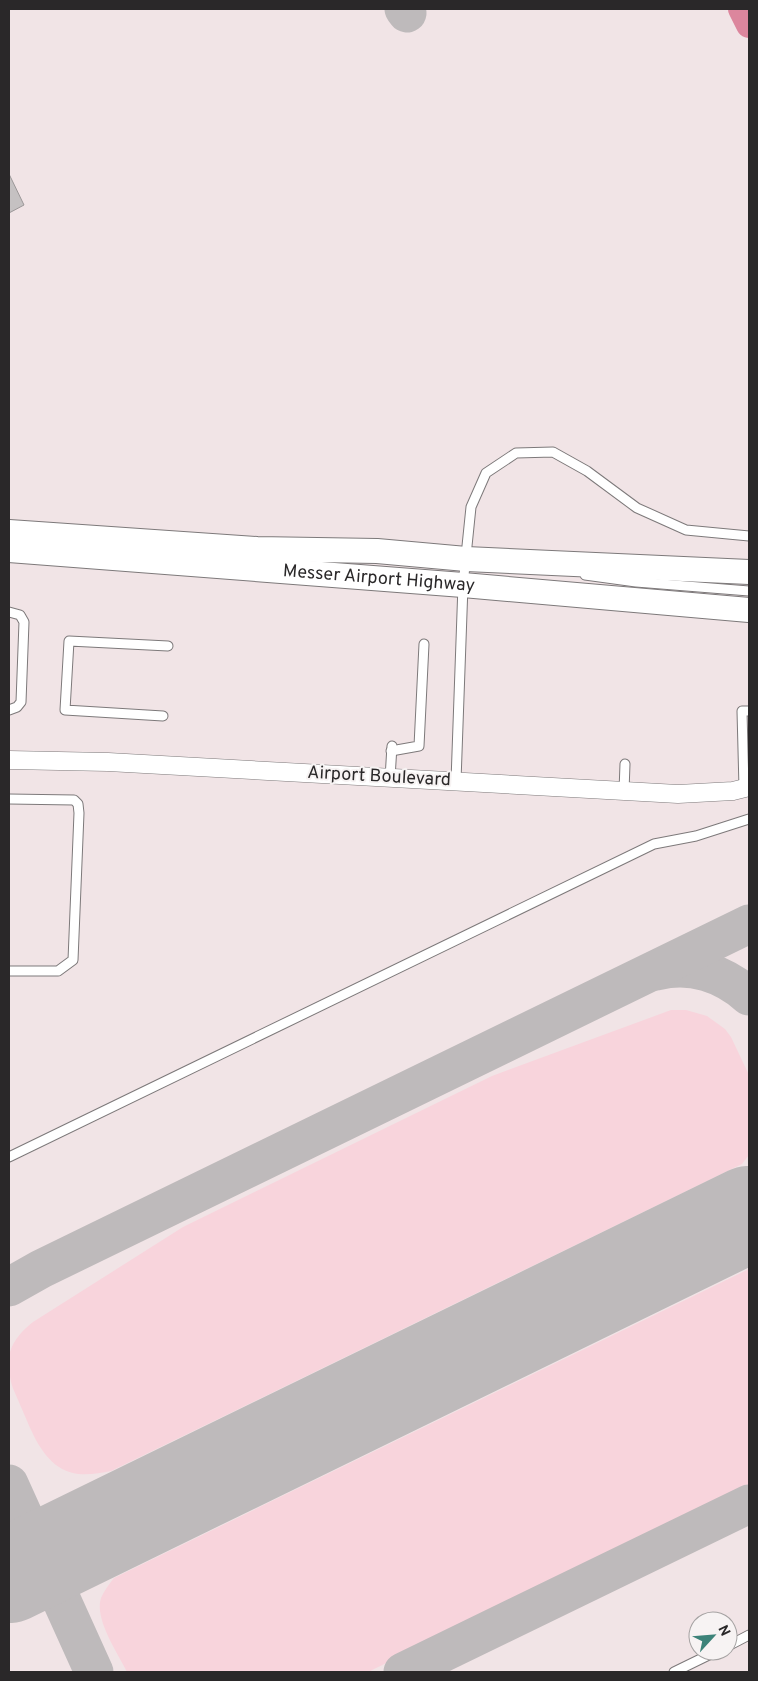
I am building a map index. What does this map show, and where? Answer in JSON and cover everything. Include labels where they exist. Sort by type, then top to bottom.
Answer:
[{"type":"main road","name":"Messer Airport Highway","points":[[9,532],[257,549],[377,551],[466,559],[749,572]]},
{"type":"main road","name":"Messer Airport Highway","points":[[9,550],[464,585],[749,610]]},
{"type":"street","name":"Airport Boulevard","points":[[9,760],[108,762],[678,794],[733,791],[746,788]]},
{"type":"lane","points":[[456,781],[464,585],[471,507],[486,473],[516,453],[553,452],[588,471],[638,508],[686,530],[749,536]]},
{"type":"lane","name":"Messer Airport Highway","points":[[466,559],[636,582],[749,591]]},
{"type":"lane","points":[[9,612],[20,616],[24,622],[21,702],[17,708],[9,710]]},
{"type":"lane","points":[[163,716],[65,710],[69,640],[168,646]]},
{"type":"lane","points":[[390,778],[392,748],[419,746],[424,644]]},
{"type":"lane","points":[[746,711],[746,788]]},
{"type":"lane","points":[[624,791],[625,764]]},
{"type":"lane","points":[[9,799],[74,800],[78,804],[79,813],[73,960],[58,971],[9,972]]},
{"type":"lane","points":[[9,1157],[654,844],[696,836],[749,819]]},
{"type":"lane","points":[[674,1672],[697,1661]]},
{"type":"shaded area","points":[[9,9],[749,9],[749,1672],[9,1672]]},
{"type":"shaded area","points":[[671,1010],[686,1010],[707,1016],[725,1029],[731,1037],[749,1075],[749,1155],[742,1164],[111,1471],[85,1474],[72,1473],[52,1462],[41,1448],[13,1388],[9,1367],[10,1352],[16,1339],[33,1322],[183,1227],[492,1076]]},
{"type":"shaded area","points":[[749,1269],[749,1486],[368,1672],[127,1672],[108,1636],[101,1616],[101,1598],[114,1578]]},
{"type":"building","points":[[9,174],[24,205],[9,213]]},
{"type":"waterway","points":[[741,9],[749,25]]},
{"type":"taxiway","points":[[404,9],[407,13]]},
{"type":"taxiway","points":[[9,1287],[41,1269],[749,924]]},
{"type":"taxiway","points":[[657,971],[682,968],[706,972],[729,982],[749,996]]},
{"type":"taxiway","points":[[9,1484],[94,1672]]},
{"type":"taxiway","points":[[403,1672],[749,1504]]},
{"type":"runway","points":[[9,1575],[749,1214]]}]
